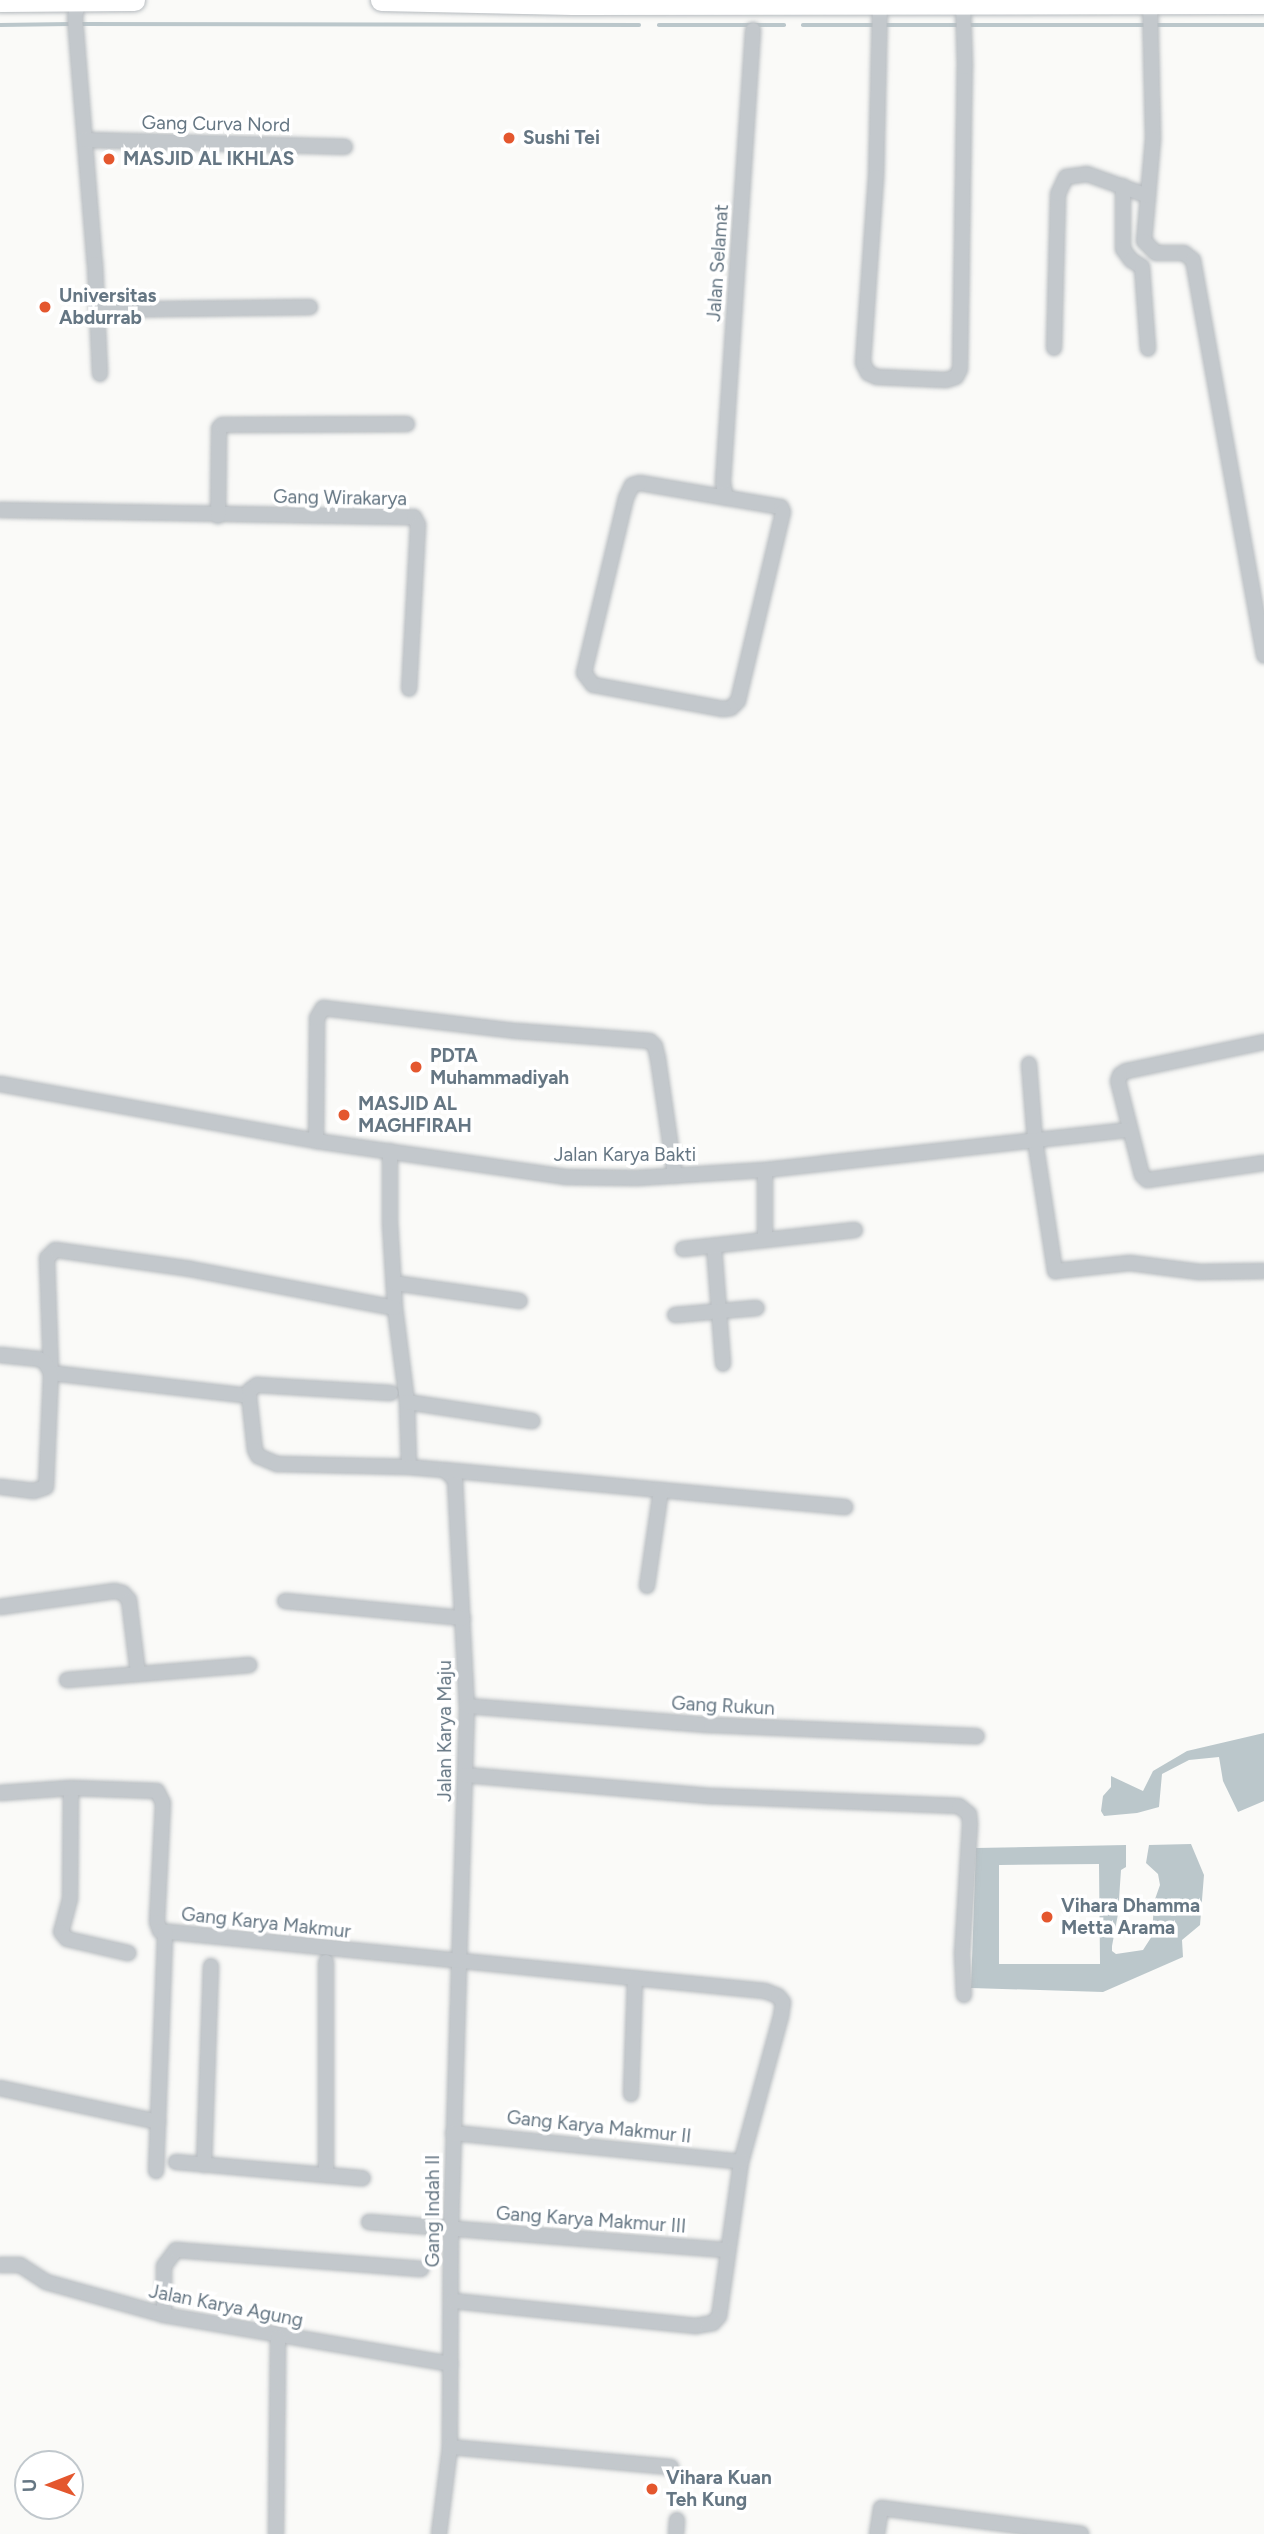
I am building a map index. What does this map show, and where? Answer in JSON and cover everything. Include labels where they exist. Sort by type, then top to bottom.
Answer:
[{"type":"main road","points":[[0,1],[77,9],[134,0]]},
{"type":"main road","points":[[381,0],[572,4],[826,2],[880,18],[1151,19],[1264,3]]},
{"type":"street","points":[[77,9],[100,374]]},
{"type":"street","points":[[880,18],[876,177],[863,363],[868,373],[877,377],[946,380],[956,377],[960,369],[964,18]]},
{"type":"street","points":[[1151,19],[1153,139],[1146,246],[1156,253],[1189,256],[1196,269],[1264,656]]},
{"type":"street","name":"Jalan Selamat","points":[[726,498],[723,482],[753,30]]},
{"type":"street","name":"Gang Curva Nord","points":[[85,140],[345,147]]},
{"type":"street","points":[[1054,348],[1058,194],[1066,177],[1087,174],[1148,196]]},
{"type":"street","points":[[1123,187],[1123,249],[1131,260],[1142,267],[1148,349]]},
{"type":"street","points":[[97,310],[310,307]]},
{"type":"street","points":[[218,516],[219,428],[222,425],[407,424]]},
{"type":"street","points":[[640,483],[726,498],[774,504],[781,507],[783,512],[738,702],[723,709],[593,685],[584,673],[628,491],[640,483]]},
{"type":"street","name":"Gang Wirakarya","points":[[0,510],[218,516],[414,517],[418,525],[409,689]]},
{"type":"street","points":[[316,1141],[317,1018],[323,1008],[517,1031],[650,1041],[655,1046],[658,1059],[675,1176]]},
{"type":"street","points":[[1264,1042],[1120,1074],[1118,1081],[1142,1175],[1147,1180],[1264,1163]]},
{"type":"street","points":[[1028,1064],[1035,1140],[1055,1270],[1130,1264],[1199,1272],[1264,1271]]},
{"type":"street","name":"Jalan Karya Bakti","points":[[0,1084],[316,1141],[565,1177],[675,1176],[765,1170],[1129,1130]]},
{"type":"street","points":[[390,1151],[395,1308],[407,1402],[409,1467]]},
{"type":"street","points":[[765,1170],[765,1240]]},
{"type":"street","points":[[682,1249],[855,1230]]},
{"type":"street","points":[[714,1245],[723,1364]]},
{"type":"street","points":[[0,1488],[34,1491],[46,1486],[51,1373],[47,1258],[55,1250],[191,1269],[395,1308]]},
{"type":"street","points":[[394,1283],[520,1301]]},
{"type":"street","points":[[675,1315],[757,1308]]},
{"type":"street","points":[[0,1354],[39,1359],[45,1362],[51,1373]]},
{"type":"street","points":[[51,1373],[250,1393]]},
{"type":"street","points":[[391,1393],[257,1385],[250,1393],[255,1450],[258,1456],[268,1462],[409,1467],[450,1475],[845,1507]]},
{"type":"street","points":[[407,1402],[533,1421]]},
{"type":"street","name":"Jalan Karya Maju","points":[[450,1475],[463,1618],[467,1706],[458,1982]]},
{"type":"street","points":[[647,1586],[661,1490]]},
{"type":"street","points":[[0,1607],[115,1591],[122,1593],[129,1600],[138,1673]]},
{"type":"street","points":[[285,1601],[463,1618]]},
{"type":"street","points":[[67,1680],[249,1665]]},
{"type":"street","name":"Gang Rukun","points":[[467,1706],[710,1725],[977,1736]]},
{"type":"street","points":[[465,1775],[712,1797],[959,1806],[969,1814],[970,1824],[962,1953],[964,1995]]},
{"type":"street","points":[[71,1788],[70,1899],[62,1936],[128,1954]]},
{"type":"street","name":"Gang Karya Makmur","points":[[0,1793],[71,1788],[157,1791],[161,1795],[157,1922],[160,1931],[765,1991],[778,1996],[783,2002],[741,2162]]},
{"type":"street","points":[[156,2171],[165,1932]]},
{"type":"street","points":[[326,1962],[326,2175]]},
{"type":"street","points":[[204,2165],[211,1966]]},
{"type":"street","points":[[631,2094],[635,1978]]},
{"type":"street","name":"Gang Indah II","points":[[439,2534],[450,2443],[453,2301],[451,2229],[458,1982]]},
{"type":"street","points":[[0,2088],[158,2122]]},
{"type":"street","name":"Gang Karya Makmur II","points":[[453,2133],[741,2162]]},
{"type":"street","points":[[176,2162],[363,2178]]},
{"type":"street","points":[[453,2301],[706,2326],[719,2316],[741,2162]]},
{"type":"street","name":"Gang Karya Makmur III","points":[[369,2222],[728,2250]]},
{"type":"street","points":[[164,2315],[164,2266],[176,2250],[421,2269]]},
{"type":"street","name":"Jalan Karya Agung","points":[[0,2264],[20,2265],[46,2282],[164,2315],[278,2337],[451,2364]]},
{"type":"street","points":[[276,2534],[278,2337]]},
{"type":"street","points":[[450,2443],[671,2467]]},
{"type":"street","points":[[877,2534],[881,2508],[1081,2534]]},
{"type":"street","points":[[963,2534],[965,2519]]},
{"type":"shaded area","points":[[1264,1733],[1264,1801],[1238,1812],[1223,1781],[1219,1757],[1189,1760],[1162,1774],[1159,1807],[1137,1813],[1104,1816],[1101,1811],[1103,1796],[1111,1787],[1111,1776],[1143,1791],[1153,1771],[1187,1751]]},
{"type":"shaded area","points":[[1191,1844],[1204,1875],[1200,1925],[1182,1940],[1183,1957],[1103,1992],[971,1988],[976,1848],[1126,1845],[1126,1867],[1121,1870],[1118,1914],[1112,1946],[1112,1951],[1116,1954],[1143,1950],[1152,1936],[1154,1902],[1160,1885],[1158,1874],[1146,1863],[1149,1845]],"holes":[[[1099,1864],[1100,1964],[999,1964],[999,1865]]]},
{"type":"waterway","points":[[0,25],[70,24]]},
{"type":"waterway","points":[[78,24],[639,25]]},
{"type":"waterway","points":[[659,25],[784,25]]},
{"type":"waterway","points":[[803,25],[877,25]]},
{"type":"waterway","points":[[885,25],[961,25]]},
{"type":"waterway","points":[[969,25],[1146,25]]},
{"type":"waterway","points":[[1154,25],[1264,25]]},
{"type":"place","name":"Sushi Tei","points":[[509,138]]},
{"type":"place","name":"MASJID AL IKHLAS","points":[[109,159]]},
{"type":"place","name":"Universitas Abdurrab","points":[[45,307]]},
{"type":"place","name":"PDTA Muhammadiyah","points":[[416,1067]]},
{"type":"place","name":"MASJID AL MAGHFIRAH","points":[[344,1115]]},
{"type":"place","name":"Vihara Dhamma Metta Arama","points":[[1047,1917]]},
{"type":"place","name":"Vihara Kuan Teh Kung","points":[[652,2489]]}]
